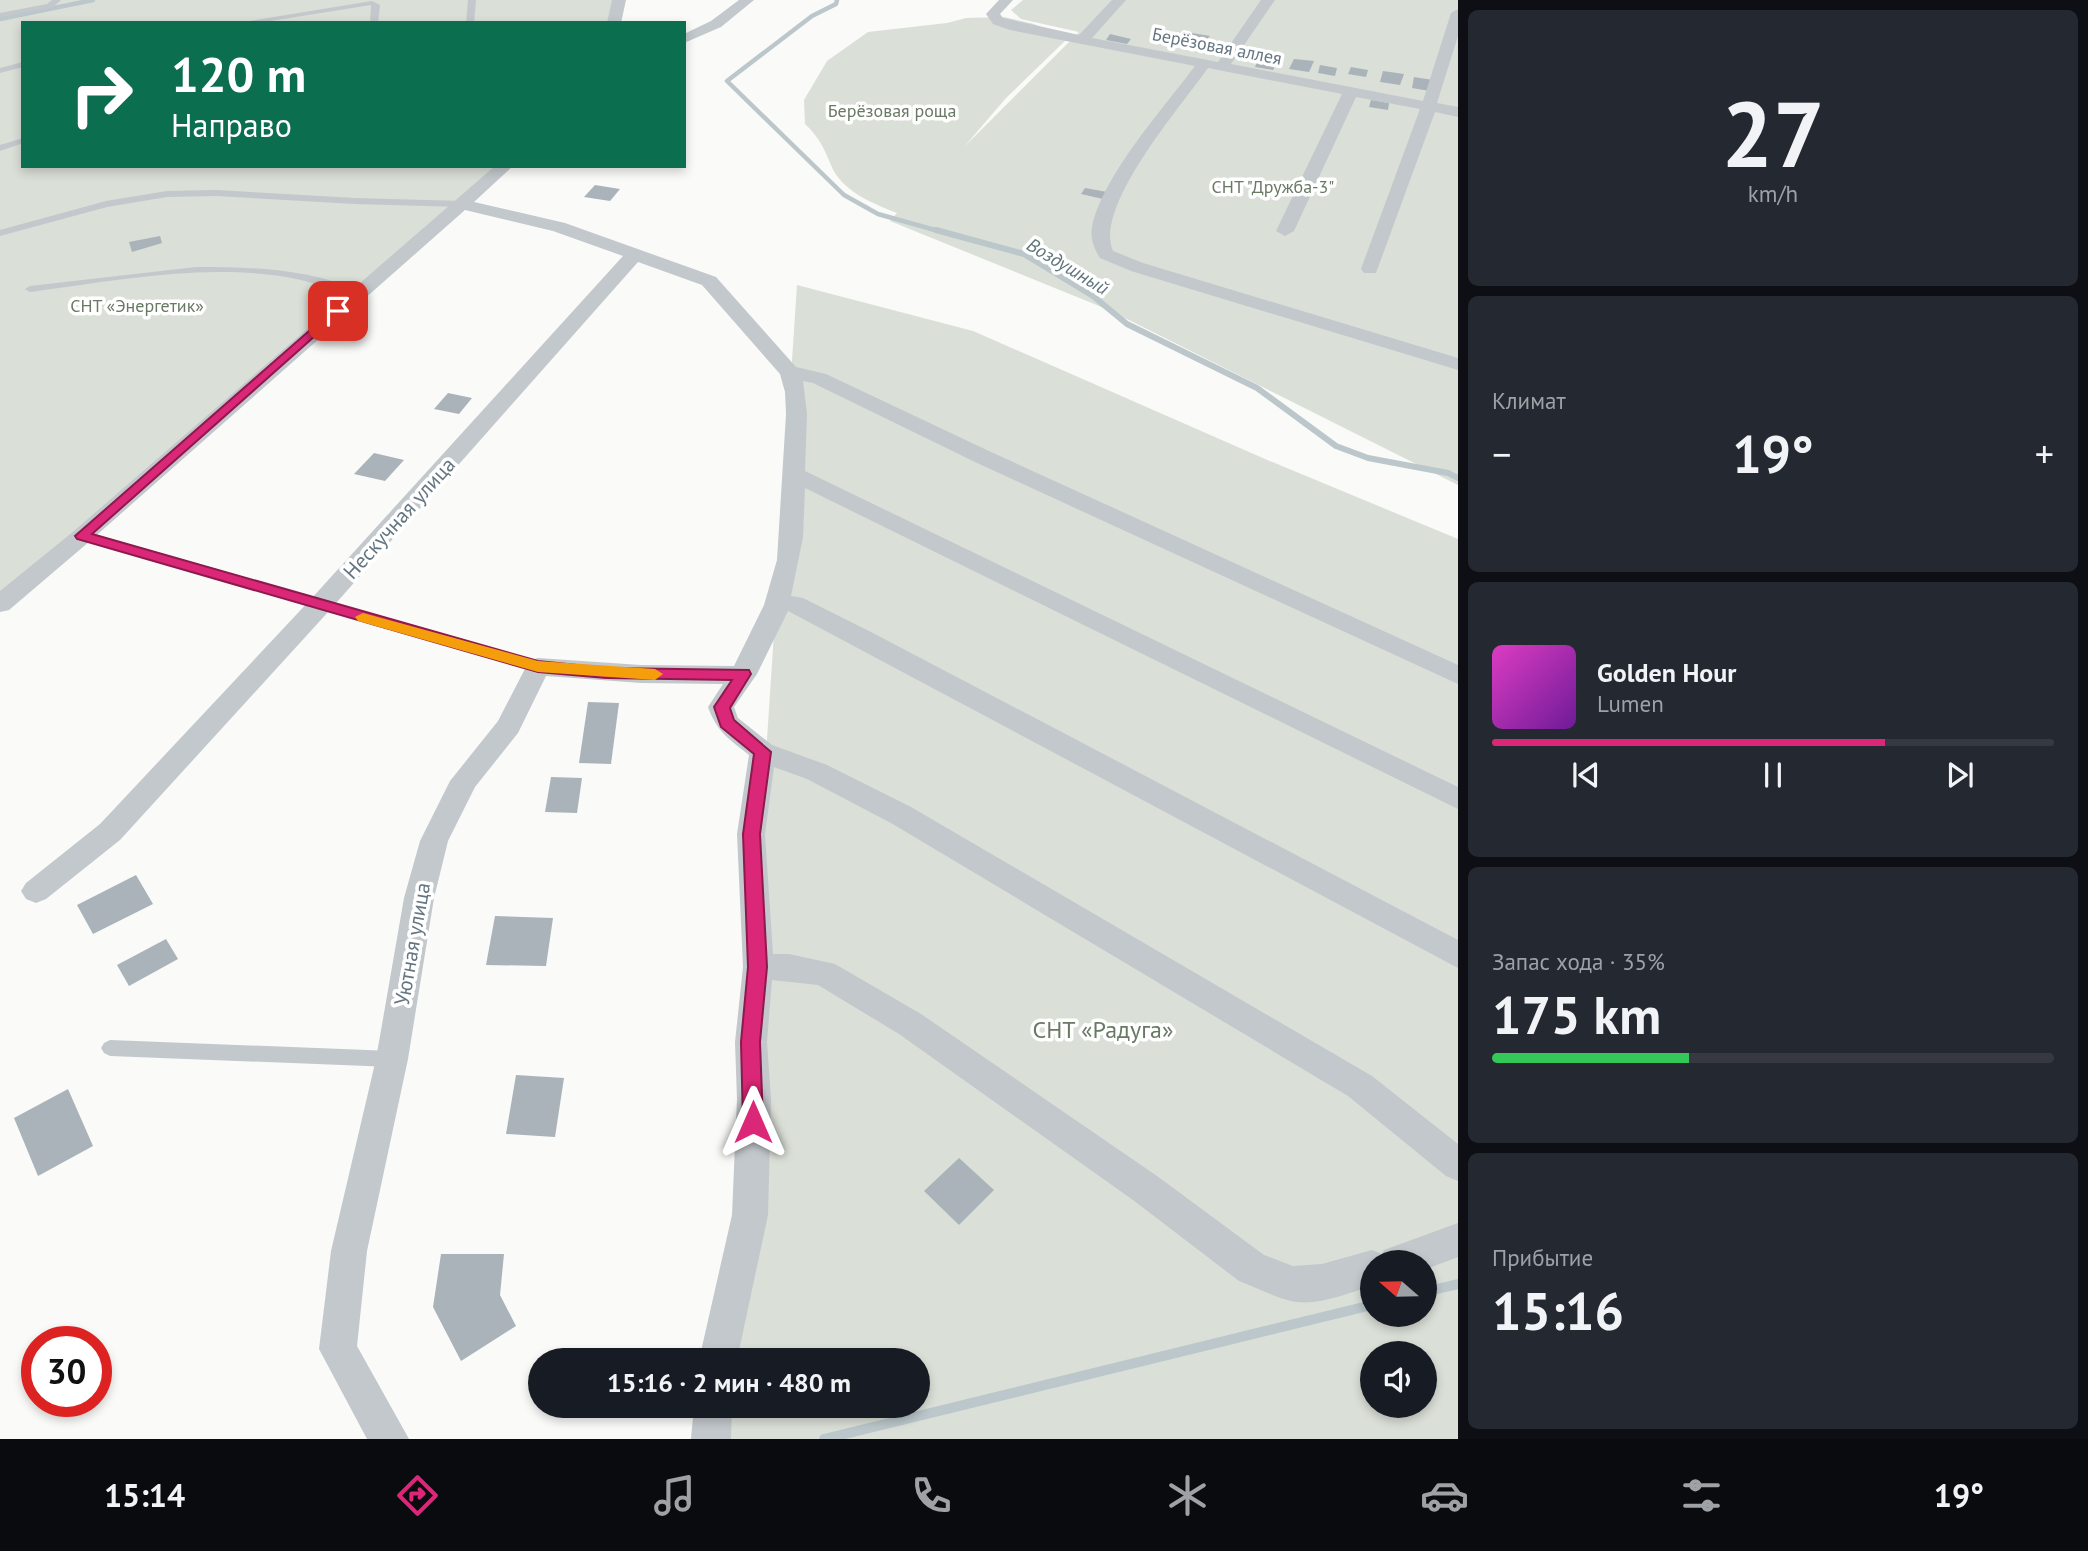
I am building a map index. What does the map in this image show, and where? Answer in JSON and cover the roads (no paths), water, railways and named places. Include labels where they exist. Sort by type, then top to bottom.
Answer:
[{"type":"street","points":[[615,21],[620,0]]},
{"type":"street","points":[[686,38],[716,24],[747,0]]},
{"type":"street","name":"Берёзовая аллея","points":[[1006,0],[993,14],[998,21],[1015,27],[1458,112]]},
{"type":"street","points":[[1082,40],[1119,0]]},
{"type":"street","points":[[1268,0],[1130,165],[1109,202],[1100,229],[1101,243],[1106,254],[1137,267],[1458,363]]},
{"type":"street","points":[[1370,269],[1455,35],[1458,13]]},
{"type":"street","points":[[1285,232],[1351,91]]},
{"type":"street","points":[[0,604],[82,536],[503,168]]},
{"type":"street","points":[[461,204],[559,228],[709,281],[789,372],[793,381],[796,422],[792,538],[777,601],[760,647],[722,707],[727,723],[763,752],[817,772],[901,815],[1360,1086],[1458,1165]]},
{"type":"street","name":"Нескучная улица","points":[[36,891],[110,832],[320,605],[635,254]]},
{"type":"street","points":[[789,372],[819,377],[983,457],[1458,675]]},
{"type":"street","points":[[794,474],[1458,799]]},
{"type":"street","points":[[777,601],[794,604],[863,638],[1458,956]]},
{"type":"street","points":[[538,667],[606,673],[708,676],[744,674]]},
{"type":"street","name":"Уютная улица","points":[[389,1439],[338,1349],[349,1251],[392,1059],[419,898],[434,841],[464,781],[509,726],[538,667]]},
{"type":"street","points":[[721,1348],[750,1214],[754,1099],[751,1042],[758,967],[751,834],[763,752]]},
{"type":"street","points":[[758,967],[789,967],[824,973],[910,1024],[1145,1188],[1252,1268],[1293,1284],[1322,1282],[1360,1271]]},
{"type":"street","points":[[1430,1250],[1458,1240]]},
{"type":"lane","points":[[0,15],[49,6],[57,0]]},
{"type":"lane","points":[[470,21],[472,0]]},
{"type":"lane","points":[[255,21],[372,3],[376,5],[374,21]]},
{"type":"lane","points":[[0,71],[21,65]]},
{"type":"lane","points":[[0,148],[21,141]]},
{"type":"lane","points":[[0,233],[106,204],[167,194],[216,193],[461,204]]},
{"type":"lane","points":[[30,289],[134,274],[250,271],[304,275],[358,293]]},
{"type":"lane","points":[[82,536],[538,667]]},
{"type":"lane","points":[[110,1048],[392,1059]]},
{"type":"waterway","points":[[0,19],[93,0]]},
{"type":"waterway","name":"Воздушный","points":[[837,0],[836,4],[812,16],[727,81],[844,195],[878,214],[942,232]]},
{"type":"waterway","name":"Воздушный","points":[[936,230],[1024,254],[1093,296],[1127,324],[1257,388],[1336,446],[1368,458],[1448,473],[1458,478]]},
{"type":"waterway","points":[[1437,1289],[1458,1284]]},
{"type":"waterway","points":[[824,1439],[1360,1308]]},
{"type":"park label","name":"Берёзовая роща","points":[[892,110]]},
{"type":"park label","name":"СНТ \"Дружба-3\"","points":[[1273,186]]},
{"type":"park label","name":"СНТ «Энергетик»","points":[[137,305]]},
{"type":"park label","name":"СНТ «Радуга»","points":[[1103,1029]]}]
